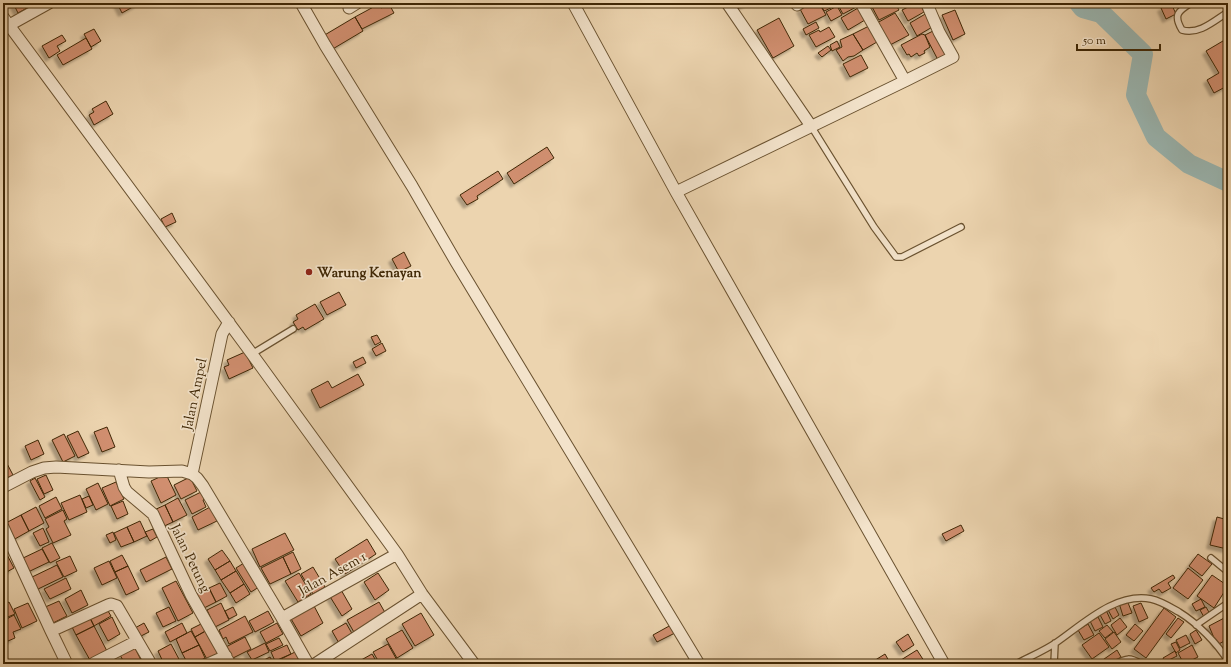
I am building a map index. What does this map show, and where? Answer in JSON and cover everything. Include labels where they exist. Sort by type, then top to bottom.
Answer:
[{"type":"street","points":[[49,3],[5,23],[229,322],[397,554],[422,594],[474,664]]},
{"type":"street","points":[[301,3],[699,664]]},
{"type":"street","points":[[573,3],[676,192],[944,664]]},
{"type":"street","points":[[727,3],[811,126]]},
{"type":"street","points":[[861,3],[905,81]]},
{"type":"street","points":[[676,192],[953,57],[939,32],[927,4]]},
{"type":"street","name":"Jalan Ampel","points":[[192,474],[222,334],[229,322]]},
{"type":"street","points":[[3,486],[44,468],[78,467],[149,472],[182,471],[192,474],[203,486],[308,664]]},
{"type":"street","name":"Jalan Petung","points":[[119,470],[127,492],[153,514],[191,595],[228,660]]},
{"type":"street","points":[[3,527],[51,631],[68,664]]},
{"type":"street","name":"Jalan Asem 1","points":[[282,618],[397,554]]},
{"type":"street","points":[[314,664],[422,594]]},
{"type":"street","points":[[51,631],[111,604],[117,606],[151,664]]},
{"type":"street","points":[[94,663],[137,641]]},
{"type":"street","points":[[208,664],[228,660]]},
{"type":"lane","points":[[1191,3],[1180,10],[1177,17],[1178,23],[1182,30],[1189,32],[1200,29],[1228,12]]},
{"type":"lane","points":[[811,126],[874,227],[896,257],[902,257],[961,227]]},
{"type":"lane","points":[[252,354],[293,329]]},
{"type":"lane","points":[[1211,558],[1228,572]]},
{"type":"lane","points":[[1016,664],[1055,643],[1090,618],[1117,603],[1129,599],[1151,599],[1162,603],[1189,618],[1215,643],[1228,661]]},
{"type":"lane","points":[[1196,625],[1228,603]]},
{"type":"lane","points":[[1054,664],[1055,643]]},
{"type":"lane","points":[[1115,664],[1124,659],[1133,659],[1141,664]]},
{"type":"building","points":[[13,3],[36,3],[18,13]]},
{"type":"building","points":[[117,3],[137,3],[138,4],[122,13]]},
{"type":"building","points":[[731,3],[748,3],[735,10]]},
{"type":"building","points":[[812,3],[819,3],[826,15],[808,24],[800,9]]},
{"type":"building","points":[[820,3],[829,3],[831,8],[824,11]]},
{"type":"building","points":[[841,3],[856,3],[858,6],[843,14],[838,5]]},
{"type":"building","points":[[870,3],[895,3],[899,10],[879,20]]},
{"type":"building","points":[[916,3],[920,3],[924,12],[908,21],[902,10]]},
{"type":"building","points":[[1171,3],[1176,14],[1166,19],[1161,8]]},
{"type":"building","points":[[379,4],[381,8],[389,4],[394,13],[362,29],[355,17]]},
{"type":"building","points":[[837,6],[842,15],[831,21],[826,12]]},
{"type":"building","points":[[858,8],[865,20],[848,30],[841,18]]},
{"type":"building","points":[[955,10],[965,34],[953,40],[942,15]]},
{"type":"building","points":[[895,13],[909,35],[890,45],[877,23]]},
{"type":"building","points":[[927,13],[934,26],[917,36],[910,23]]},
{"type":"building","points":[[355,17],[363,31],[331,50],[323,36]]},
{"type":"building","points":[[779,18],[794,46],[773,58],[757,30]]},
{"type":"building","points":[[816,22],[819,28],[806,35],[803,29]]},
{"type":"building","points":[[869,26],[877,42],[863,50],[853,34]]},
{"type":"building","points":[[829,27],[835,37],[816,47],[809,35],[819,30],[820,32]]},
{"type":"building","points":[[94,29],[101,41],[91,47],[84,34]]},
{"type":"building","points":[[933,31],[947,56],[938,60],[925,35]]},
{"type":"building","points":[[853,34],[863,50],[843,61],[836,50],[842,47],[840,40]]},
{"type":"building","points":[[922,34],[925,35],[930,47],[924,51],[925,53],[919,56],[917,53],[911,57],[909,54],[907,55],[901,45]]},
{"type":"building","points":[[62,35],[66,41],[57,46],[60,51],[49,58],[42,46]]},
{"type":"building","points":[[86,38],[92,49],[63,65],[57,55]]},
{"type":"building","points":[[1228,38],[1228,89],[1227,86],[1214,93],[1207,80],[1219,73],[1206,51]]},
{"type":"building","points":[[837,41],[840,47],[832,51],[830,45]]},
{"type":"building","points":[[828,46],[831,50],[822,57],[818,53]]},
{"type":"building","points":[[861,55],[868,68],[850,77],[843,64]]},
{"type":"building","points":[[106,101],[113,114],[94,125],[89,115],[94,112],[92,109]]},
{"type":"building","points":[[547,147],[554,158],[514,184],[507,173]]},
{"type":"building","points":[[498,171],[503,179],[477,196],[478,199],[467,205],[460,195]]},
{"type":"building","points":[[172,213],[176,222],[165,227],[161,219]]},
{"type":"building","points":[[404,252],[411,266],[399,272],[392,259]]},
{"type":"building","points":[[339,292],[346,305],[327,315],[320,302]]},
{"type":"building","points":[[315,304],[324,319],[305,330],[303,327],[298,330],[293,322],[298,319],[296,315]]},
{"type":"building","points":[[377,335],[381,342],[375,345],[371,337]]},
{"type":"building","points":[[382,343],[386,351],[376,356],[372,349]]},
{"type":"building","points":[[245,352],[253,368],[229,379],[224,367],[229,365],[227,360]]},
{"type":"building","points":[[363,357],[366,363],[356,368],[353,362]]},
{"type":"building","points":[[358,374],[364,385],[320,408],[311,390],[328,381],[332,388]]},
{"type":"building","points":[[107,427],[115,447],[102,452],[94,432]]},
{"type":"building","points":[[78,431],[89,453],[78,458],[67,436]]},
{"type":"building","points":[[64,434],[75,456],[63,462],[52,440]]},
{"type":"building","points":[[38,440],[44,454],[31,460],[25,446]]},
{"type":"building","points":[[3,456],[13,475],[3,480]]},
{"type":"building","points":[[166,474],[176,495],[161,503],[151,481]]},
{"type":"building","points":[[46,475],[53,490],[44,494],[37,479]]},
{"type":"building","points":[[190,477],[197,491],[181,499],[174,485]]},
{"type":"building","points":[[35,478],[45,497],[40,500],[30,481]]},
{"type":"building","points":[[116,482],[124,499],[110,506],[102,488]]},
{"type":"building","points":[[98,483],[108,504],[96,510],[86,489]]},
{"type":"building","points":[[203,491],[206,498],[203,500],[206,507],[192,514],[185,500]]},
{"type":"building","points":[[80,495],[87,512],[69,520],[61,503]]},
{"type":"building","points":[[89,496],[93,505],[86,508],[82,499]]},
{"type":"building","points":[[56,497],[62,509],[45,518],[39,506]]},
{"type":"building","points":[[178,498],[187,515],[173,522],[165,505]]},
{"type":"building","points":[[123,501],[128,514],[117,519],[111,506]]},
{"type":"building","points":[[165,505],[173,522],[160,528],[152,511]]},
{"type":"building","points":[[36,507],[44,523],[29,531],[21,515]]},
{"type":"building","points":[[210,507],[217,521],[198,530],[192,517]]},
{"type":"building","points":[[63,510],[67,519],[64,521],[71,535],[53,543],[46,529],[49,527],[45,519]]},
{"type":"building","points":[[21,515],[29,531],[13,540],[4,524]]},
{"type":"building","points":[[1217,517],[1228,520],[1227,549],[1210,545]]},
{"type":"building","points":[[140,521],[147,536],[134,542],[127,527]]},
{"type":"building","points":[[961,525],[964,531],[946,541],[942,534]]},
{"type":"building","points":[[127,527],[134,542],[121,547],[114,533]]},
{"type":"building","points":[[43,528],[49,542],[40,546],[33,533]]},
{"type":"building","points":[[153,529],[157,537],[150,541],[145,532]]},
{"type":"building","points":[[113,532],[116,540],[110,543],[106,535]]},
{"type":"building","points":[[285,533],[294,550],[260,567],[252,549]]},
{"type":"building","points":[[3,538],[8,546],[4,549],[14,568],[3,574]]},
{"type":"building","points":[[367,539],[376,554],[345,574],[335,559]]},
{"type":"building","points":[[52,543],[60,558],[50,563],[42,548]]},
{"type":"building","points":[[42,549],[49,562],[28,572],[21,559]]},
{"type":"building","points":[[222,550],[230,561],[215,570],[208,559]]},
{"type":"building","points":[[293,552],[301,569],[291,574],[283,557]]},
{"type":"building","points":[[1198,554],[1212,564],[1202,576],[1189,566]]},
{"type":"building","points":[[122,555],[128,566],[115,572],[110,561]]},
{"type":"building","points":[[70,556],[77,571],[64,577],[56,562]]},
{"type":"building","points":[[166,557],[172,569],[146,582],[140,570]]},
{"type":"building","points":[[283,557],[291,574],[270,584],[261,568]]},
{"type":"building","points":[[109,561],[117,578],[102,585],[94,568]]},
{"type":"building","points":[[230,561],[236,571],[221,580],[215,570]]},
{"type":"building","points":[[244,563],[259,587],[251,592],[236,568]]},
{"type":"building","points":[[57,565],[63,577],[36,590],[30,578]]},
{"type":"building","points":[[128,566],[139,589],[126,595],[115,572]]},
{"type":"building","points":[[313,567],[325,587],[313,594],[301,574]]},
{"type":"building","points":[[1188,568],[1203,580],[1188,599],[1173,588]]},
{"type":"building","points":[[236,571],[244,584],[230,593],[221,580]]},
{"type":"building","points":[[299,573],[311,594],[298,602],[285,581]]},
{"type":"building","points":[[378,573],[389,590],[375,600],[364,582]]},
{"type":"building","points":[[1173,575],[1175,578],[1168,583],[1171,588],[1162,593],[1159,589],[1154,592],[1151,588]]},
{"type":"building","points":[[1212,575],[1228,586],[1214,608],[1197,596]]},
{"type":"building","points":[[66,578],[71,589],[50,599],[44,589]]},
{"type":"building","points":[[176,581],[193,613],[178,621],[162,588]]},
{"type":"building","points":[[220,583],[227,596],[216,602],[209,588]]},
{"type":"building","points":[[244,584],[250,594],[236,603],[230,593]]},
{"type":"building","points":[[209,588],[216,602],[200,610],[193,596]]},
{"type":"building","points":[[340,588],[352,609],[342,616],[329,595]]},
{"type":"building","points":[[81,590],[88,605],[72,613],[65,599]]},
{"type":"building","points":[[1201,599],[1205,607],[1196,611],[1192,604]]},
{"type":"building","points":[[1127,600],[1132,613],[1123,616],[1119,603]]},
{"type":"building","points":[[59,601],[67,616],[51,624],[43,608]]},
{"type":"building","points":[[9,602],[15,614],[3,619],[3,605]]},
{"type":"building","points":[[379,602],[387,616],[355,634],[347,620]]},
{"type":"building","points":[[28,603],[37,621],[22,628],[14,609]]},
{"type":"building","points":[[221,603],[229,620],[215,627],[207,610]]},
{"type":"building","points":[[1141,603],[1148,618],[1139,622],[1133,606]]},
{"type":"building","points":[[313,604],[323,623],[301,636],[290,617]]},
{"type":"building","points":[[1114,605],[1119,615],[1113,619],[1107,608]]},
{"type":"building","points":[[105,606],[111,616],[94,626],[89,616]]},
{"type":"building","points":[[169,607],[176,621],[163,627],[156,613]]},
{"type":"building","points":[[233,607],[237,615],[229,619],[225,611]]},
{"type":"building","points":[[1206,607],[1210,614],[1204,617],[1200,610]]},
{"type":"building","points":[[1164,608],[1176,617],[1146,658],[1134,649]]},
{"type":"building","points":[[1106,610],[1111,621],[1105,624],[1099,613]]},
{"type":"building","points":[[268,611],[274,622],[255,632],[249,621]]},
{"type":"building","points":[[421,613],[434,635],[415,646],[402,624]]},
{"type":"building","points":[[14,615],[21,629],[13,632],[15,638],[8,641],[6,636],[3,637],[3,621]]},
{"type":"building","points":[[89,616],[94,626],[76,635],[71,625]]},
{"type":"building","points":[[245,616],[253,632],[229,644],[226,637],[223,639],[219,630]]},
{"type":"building","points":[[1228,616],[1228,639],[1217,645],[1209,626]]},
{"type":"building","points":[[112,617],[120,634],[108,641],[99,624]]},
{"type":"building","points":[[1098,617],[1103,627],[1095,631],[1090,621]]},
{"type":"building","points":[[1120,618],[1127,627],[1117,635],[1111,625]]},
{"type":"building","points":[[1178,618],[1184,622],[1171,638],[1166,634]]},
{"type":"building","points":[[205,622],[209,629],[195,637],[191,629]]},
{"type":"building","points":[[144,623],[149,632],[139,637],[135,628]]},
{"type":"building","points":[[182,623],[187,633],[170,642],[165,632]]},
{"type":"building","points":[[277,623],[283,634],[266,643],[260,632]]},
{"type":"building","points":[[346,623],[354,637],[340,645],[332,631]]},
{"type":"building","points":[[1088,624],[1094,635],[1084,640],[1078,630]]},
{"type":"building","points":[[1135,624],[1143,631],[1134,641],[1126,635]]},
{"type":"building","points":[[671,625],[675,633],[657,642],[653,635]]},
{"type":"building","points":[[1107,625],[1113,632],[1105,638],[1099,631]]},
{"type":"building","points":[[94,626],[108,653],[91,662],[76,635]]},
{"type":"building","points":[[209,629],[222,653],[208,661],[195,637]]},
{"type":"building","points":[[402,630],[413,648],[397,658],[386,639]]},
{"type":"building","points":[[1196,630],[1202,640],[1195,644],[1190,634]]},
{"type":"building","points":[[191,631],[199,645],[182,653],[176,639]]},
{"type":"building","points":[[1114,632],[1121,642],[1112,649],[1105,639]]},
{"type":"building","points":[[1099,633],[1109,647],[1092,659],[1082,645]]},
{"type":"building","points":[[908,634],[914,645],[903,652],[896,642]]},
{"type":"building","points":[[1186,635],[1190,643],[1180,648],[1176,640]]},
{"type":"building","points":[[245,637],[251,649],[231,659],[224,648]]},
{"type":"building","points":[[279,638],[283,645],[270,651],[266,644]]},
{"type":"building","points":[[1176,642],[1180,650],[1176,653],[1171,644]]},
{"type":"building","points":[[265,643],[269,652],[252,660],[247,652]]},
{"type":"building","points":[[171,644],[180,661],[174,664],[164,664],[158,651]]},
{"type":"building","points":[[388,644],[398,662],[394,664],[380,664],[373,652]]},
{"type":"building","points":[[199,645],[205,658],[194,664],[188,664],[182,653]]},
{"type":"building","points":[[287,645],[291,654],[275,661],[271,652]]},
{"type":"building","points":[[1192,645],[1198,657],[1184,664],[1178,653]]},
{"type":"building","points":[[135,648],[143,664],[125,664],[120,655]]},
{"type":"building","points":[[917,650],[926,664],[903,664],[901,660]]},
{"type":"building","points":[[1117,650],[1121,657],[1111,664],[1097,664]]},
{"type":"building","points":[[1175,651],[1177,656],[1165,662],[1163,658]]},
{"type":"building","points":[[295,652],[301,664],[276,664],[275,662]]},
{"type":"building","points":[[372,654],[378,664],[354,664]]},
{"type":"building","points":[[885,654],[889,661],[885,664],[869,664]]},
{"type":"building","points":[[270,657],[274,664],[256,664]]},
{"type":"waterway","points":[[1079,3],[1083,8],[1101,13],[1143,54],[1136,95],[1156,137],[1189,164],[1228,182]]},
{"type":"place","name":"Warung Kenayan","points":[[309,272]]}]
